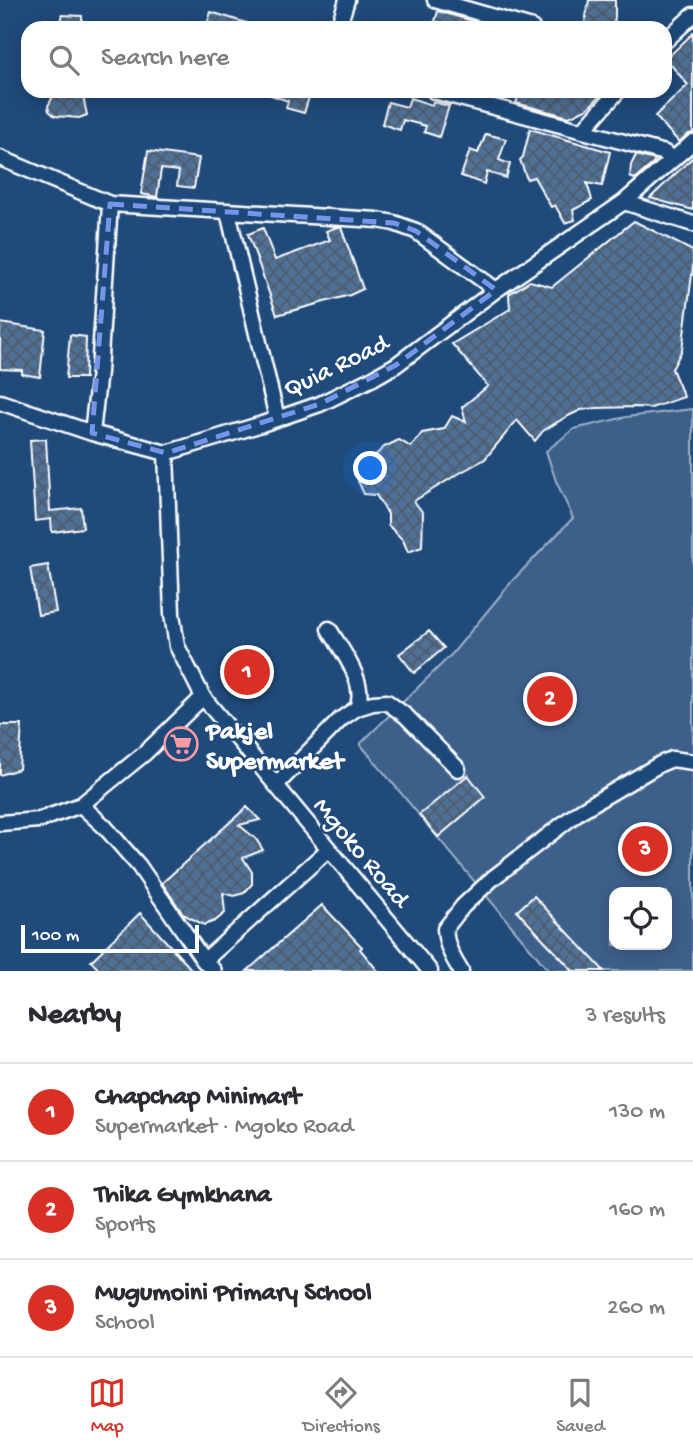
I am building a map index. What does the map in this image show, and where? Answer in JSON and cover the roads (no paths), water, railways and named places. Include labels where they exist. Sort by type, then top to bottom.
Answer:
[{"type":"street","points":[[340,21],[347,0]]},
{"type":"street","points":[[435,0],[508,21]]},
{"type":"street","points":[[672,34],[693,15]]},
{"type":"street","points":[[461,98],[665,153],[672,160]]},
{"type":"street","points":[[583,130],[612,98]]},
{"type":"street","name":"Quia Road","points":[[166,453],[320,404],[396,365],[496,290],[624,202],[693,142]]},
{"type":"street","points":[[0,158],[110,204],[394,223],[416,231],[496,290]]},
{"type":"street","points":[[624,202],[693,224]]},
{"type":"street","points":[[92,433],[99,372],[110,204]]},
{"type":"street","points":[[228,212],[277,418]]},
{"type":"street","points":[[0,402],[92,433],[166,453]]},
{"type":"street","name":"Mgoko Road","points":[[166,453],[172,614],[177,646],[203,697],[430,971]]},
{"type":"street","points":[[329,629],[355,671],[360,702],[357,708]]},
{"type":"street","points":[[0,823],[39,820],[81,805],[145,753],[203,697]]},
{"type":"street","points":[[276,785],[341,719],[357,708],[387,702],[406,716],[458,769]]},
{"type":"street","points":[[461,971],[446,940],[445,929],[463,906],[493,878],[580,811],[660,764],[672,760],[693,762]]},
{"type":"street","points":[[81,805],[139,866],[209,966],[329,849]]},
{"type":"place","name":"Chapchap Minimart","points":[[247,672]]},
{"type":"place","name":"Thika Gymkhana","points":[[550,699]]},
{"type":"place","name":"Pakjel Supermarket","points":[[181,744]]},
{"type":"place","name":"Mugumoini Primary School","points":[[645,849]]}]
